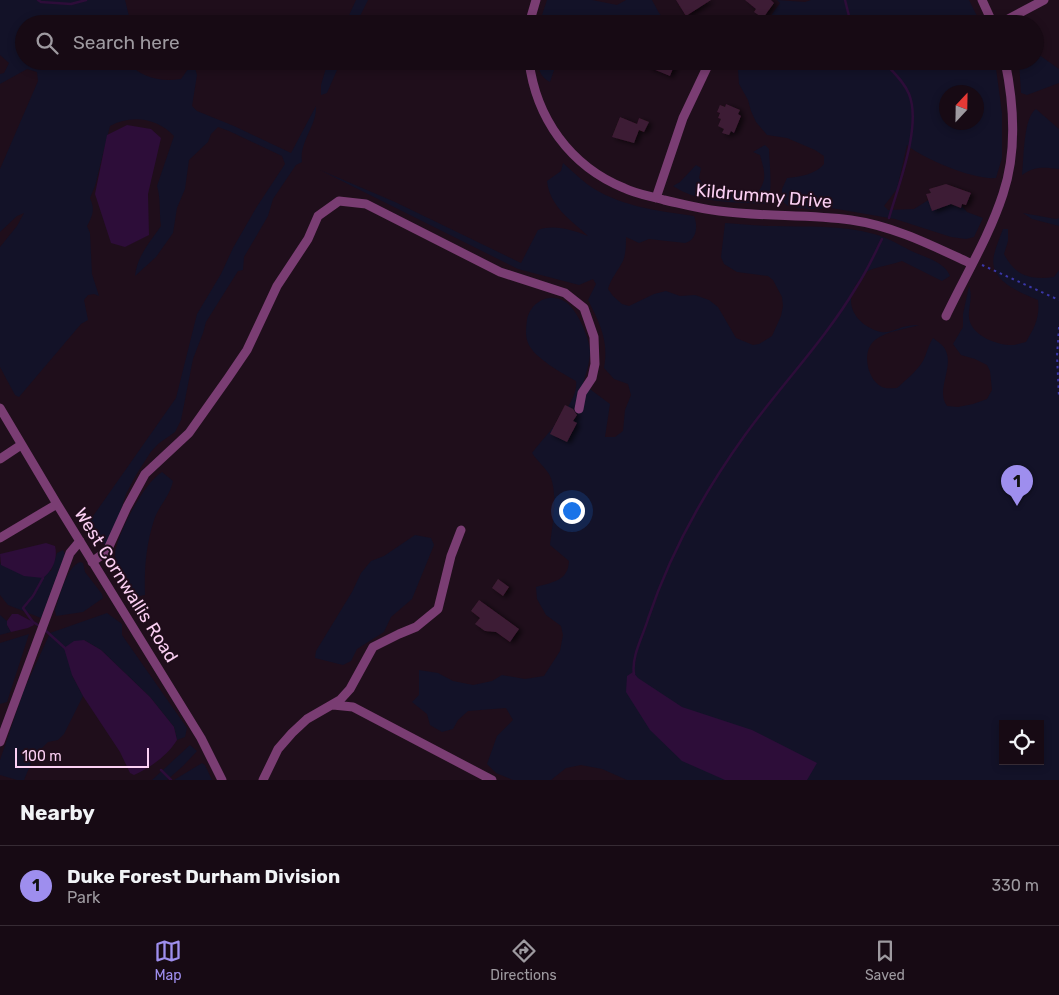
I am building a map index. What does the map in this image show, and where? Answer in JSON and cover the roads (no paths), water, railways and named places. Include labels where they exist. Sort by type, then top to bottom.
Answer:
[{"type":"street","points":[[532,15],[536,0]]},
{"type":"street","points":[[982,0],[989,15]]},
{"type":"street","points":[[1016,15],[1044,0]]},
{"type":"street","name":"Kildrummy Drive","points":[[531,70],[538,102],[557,136],[570,153],[593,172],[624,189],[656,198],[719,211],[831,218],[868,223],[918,239],[972,263]]},
{"type":"street","points":[[656,198],[682,118],[706,70]]},
{"type":"street","points":[[946,316],[997,209],[1007,180],[1010,165],[1012,114],[1006,70]]},
{"type":"street","points":[[92,562],[108,550],[127,507],[145,474],[189,433],[248,350],[277,286],[308,239],[318,216],[338,201],[366,204],[500,272],[565,293],[584,308],[594,337],[595,364],[592,378],[582,393],[579,409]]},
{"type":"street","name":"West Cornwallis Road","points":[[0,408],[56,504],[201,738],[222,780]]},
{"type":"street","points":[[0,458],[21,445]]},
{"type":"street","points":[[0,538],[56,504]]},
{"type":"street","points":[[263,780],[278,748],[307,719],[333,705],[350,689],[374,647],[416,627],[438,609],[461,530]]},
{"type":"street","points":[[0,742],[70,553],[80,541]]},
{"type":"street","points":[[333,705],[353,707],[492,780]]},
{"type":"waterway","points":[[38,0],[41,2],[71,4],[86,0]]},
{"type":"waterway","points":[[845,0],[849,15]]},
{"type":"waterway","points":[[889,218],[903,173],[913,122],[909,94],[892,70]]},
{"type":"waterway","points":[[634,674],[636,654],[657,594],[689,524],[702,501],[745,435],[831,325],[864,275],[882,239]]},
{"type":"waterway","points":[[38,625],[33,622],[23,608],[33,596],[43,578]]},
{"type":"waterway","points":[[45,630],[66,649]]},
{"type":"waterway","points":[[161,770],[171,780]]},
{"type":"place","name":"Duke Forest Durham Division","points":[[1017,506]]}]
